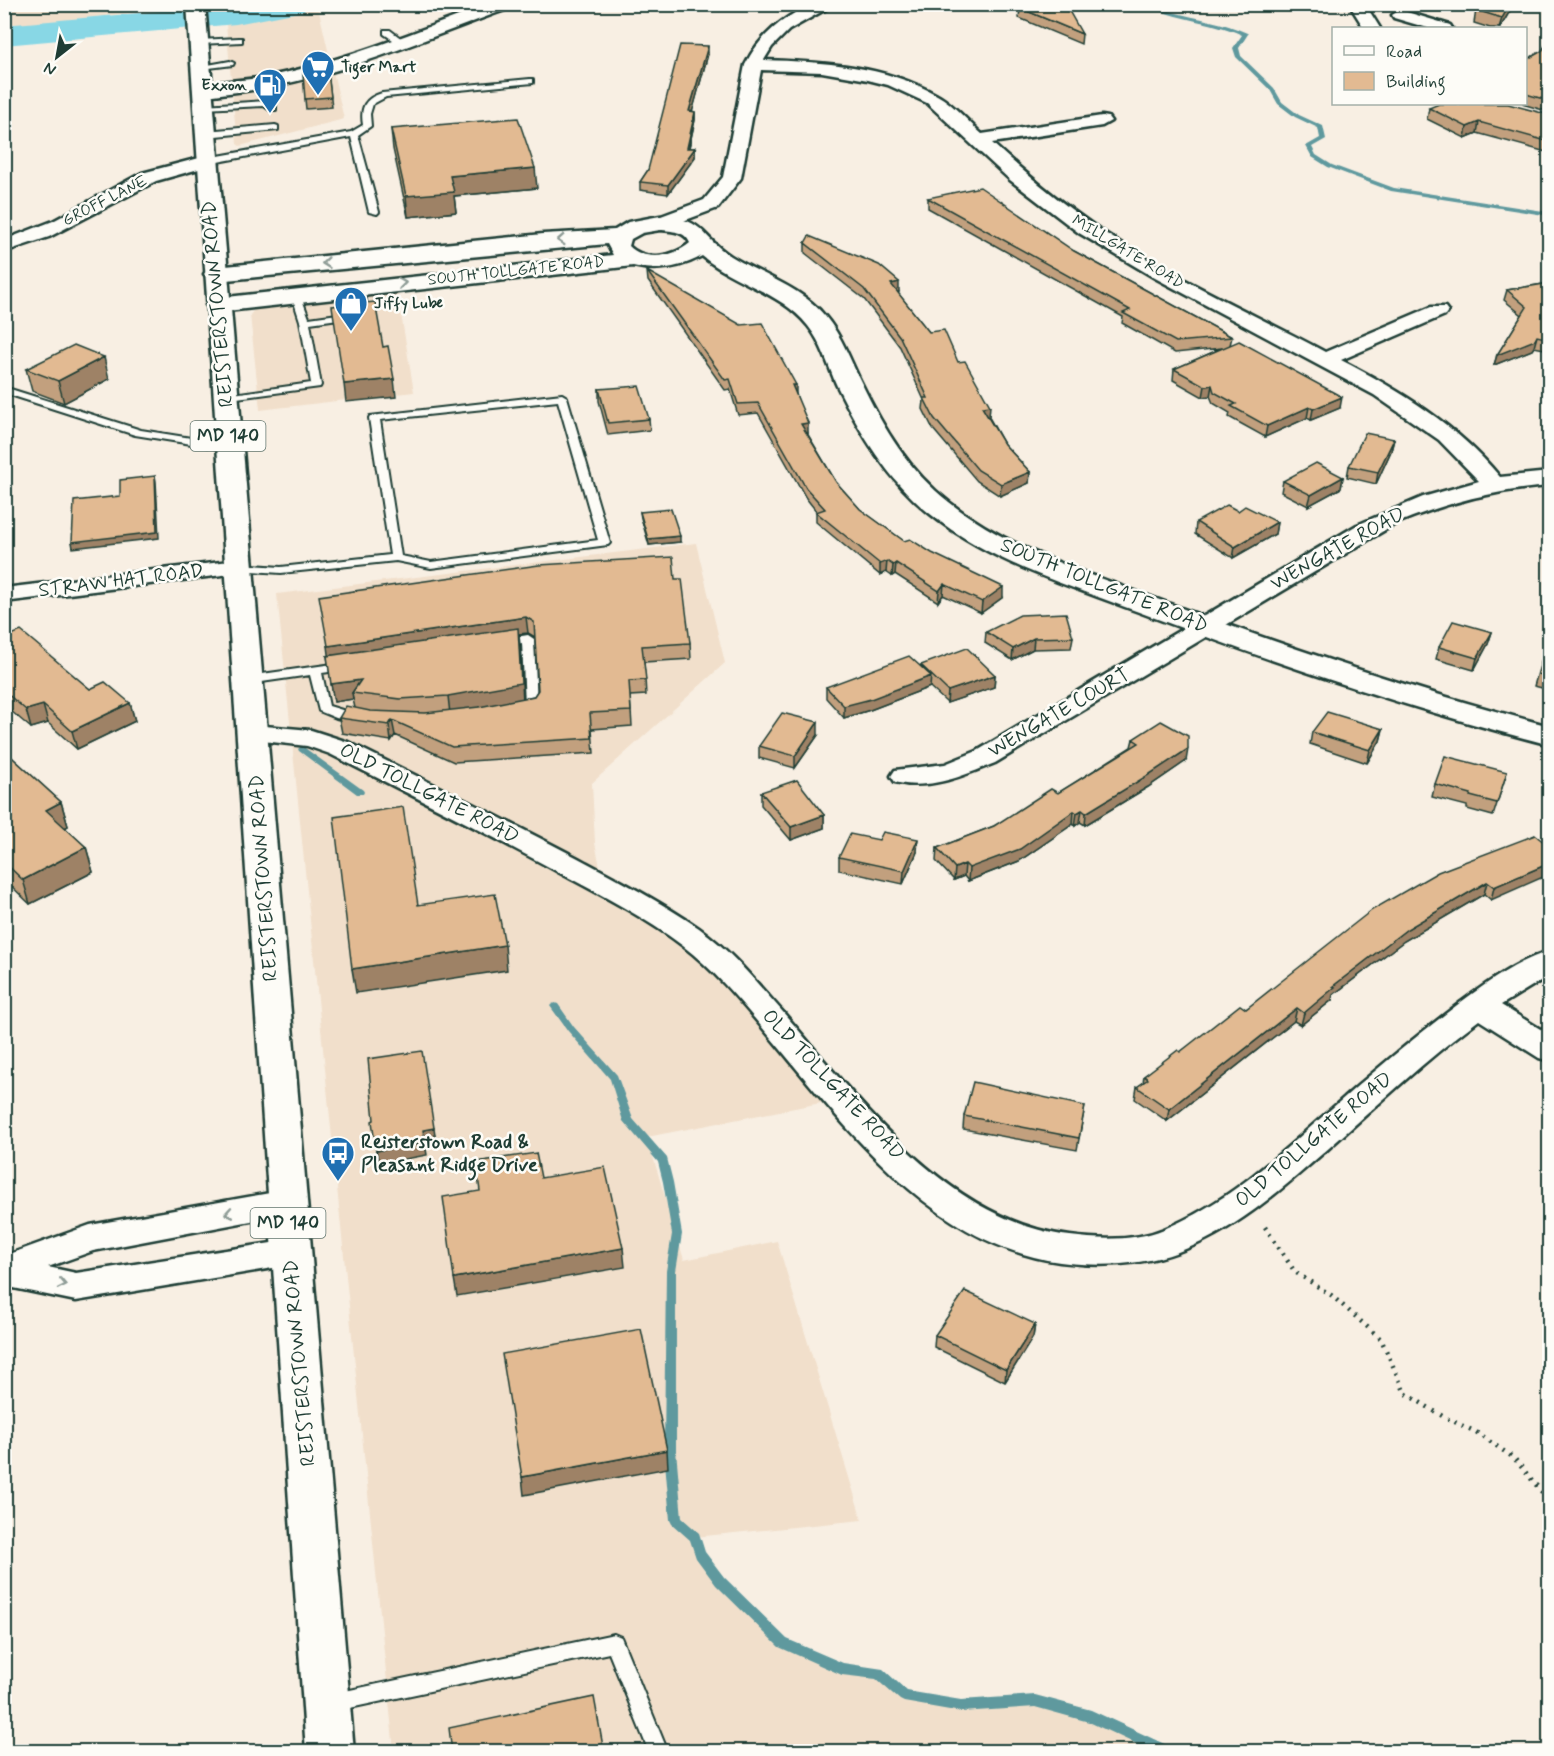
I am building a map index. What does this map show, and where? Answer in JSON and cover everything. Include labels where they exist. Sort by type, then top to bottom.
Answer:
[{"type":"street","points":[[660,223],[711,204],[732,178],[753,65],[760,49],[772,35],[805,14],[827,4]]},
{"type":"street","points":[[1356,4],[1371,27]]},
{"type":"street","name":"REISTERSTOWN ROAD","points":[[196,5],[330,1752]]},
{"type":"street","points":[[204,99],[252,85],[322,71],[503,6]]},
{"type":"street","points":[[1400,15],[1433,27]]},
{"type":"street","name":"MILLGATE ROAD","points":[[753,65],[822,68],[894,81],[933,99],[1017,176],[1086,229],[1131,257],[1382,390],[1447,435],[1473,459],[1493,484]]},
{"type":"street","points":[[979,140],[1102,121]]},
{"type":"street","name":"GROFF LANE","points":[[4,246],[35,236],[149,177],[176,167],[207,160]]},
{"type":"street","points":[[659,262],[687,256],[700,240],[714,213],[711,204]]},
{"type":"street","name":"SOUTH TOLLGATE ROAD","points":[[216,274],[543,241],[620,236],[636,227],[660,223],[680,226],[700,240],[725,264],[800,305],[817,321],[868,424],[913,484],[940,508],[1006,549],[1204,627],[1340,675],[1550,736]]},
{"type":"street","points":[[620,236],[618,247],[635,259]]},
{"type":"street","name":"SOUTH TOLLGATE ROAD","points":[[218,305],[635,259],[659,262],[767,286]]},
{"type":"street","points":[[1324,360],[1438,311]]},
{"type":"street","name":"WENGATE ROAD","points":[[1204,627],[1399,512],[1493,484],[1550,479]]},
{"type":"street","name":"STRAW HAT ROAD","points":[[4,595],[238,567]]},
{"type":"street","name":"WENGATE COURT","points":[[905,776],[949,772],[986,757],[1204,627]]},
{"type":"street","name":"OLD TOLLGATE ROAD","points":[[253,733],[311,738],[339,748],[525,842],[646,908],[695,941],[739,981],[857,1118],[911,1170],[953,1204],[990,1229],[1033,1246],[1073,1252],[1122,1252],[1167,1243],[1220,1218],[1286,1167],[1420,1049],[1478,1005],[1550,961]]},
{"type":"street","points":[[1478,1005],[1550,1050]]},
{"type":"street","points":[[4,1271],[90,1238],[287,1203]]},
{"type":"street","points":[[4,1271],[76,1287],[291,1253]]},
{"type":"lane","points":[[387,32],[402,42]]},
{"type":"lane","points":[[198,36],[239,40]]},
{"type":"lane","points":[[201,67],[230,63]]},
{"type":"lane","points":[[207,160],[354,134],[367,126],[364,107],[374,98],[530,81]]},
{"type":"lane","points":[[204,99],[266,103],[273,108]]},
{"type":"lane","points":[[205,134],[274,124],[278,148]]},
{"type":"lane","points":[[354,134],[374,212]]},
{"type":"lane","points":[[305,321],[364,313],[360,289]]},
{"type":"lane","points":[[226,398],[316,385],[305,321],[297,296]]},
{"type":"lane","points":[[4,390],[139,433],[229,447]]},
{"type":"lane","points":[[238,567],[281,570],[396,558],[431,566],[604,543],[562,397],[374,418],[396,558]]},
{"type":"lane","points":[[494,645],[528,639],[531,706],[508,710]]},
{"type":"lane","points":[[248,680],[360,664]]},
{"type":"lane","points":[[315,670],[323,708],[340,715],[368,720]]},
{"type":"lane","points":[[326,1704],[614,1642],[659,1752]]},
{"type":"path","points":[[1265,1227],[1295,1272],[1331,1294],[1381,1339],[1405,1393],[1444,1417],[1476,1432],[1514,1458],[1550,1502]]},
{"type":"shaded area","points":[[167,4],[167,9],[5,27],[5,5]]},
{"type":"shaded area","points":[[318,7],[344,119],[240,146],[237,144],[226,24]]},
{"type":"shaded area","points":[[397,290],[414,392],[260,410],[250,315],[254,310],[263,306]]},
{"type":"shaded area","points":[[696,543],[725,663],[592,783],[595,843],[607,900],[639,915],[686,946],[729,988],[831,1101],[647,1137],[684,1260],[777,1241],[862,1520],[695,1537],[700,1554],[720,1581],[783,1643],[842,1669],[879,1673],[904,1696],[961,1706],[1035,1701],[1091,1716],[1168,1751],[394,1751],[277,594]]},
{"type":"building","points":[[1033,4],[1065,4],[1082,34],[1020,8]]},
{"type":"building","points":[[1480,4],[1510,4],[1502,18],[1476,10]]},
{"type":"building","points":[[1550,38],[1550,101],[1527,94],[1527,59],[1542,51]]},
{"type":"building","points":[[680,45],[708,46],[689,111],[695,112],[687,148],[695,148],[668,185],[640,182],[648,170]]},
{"type":"building","points":[[328,72],[331,97],[305,99],[303,74]]},
{"type":"building","points":[[1436,105],[1512,105],[1550,115],[1550,142],[1479,122],[1467,127],[1429,108]]},
{"type":"building","points":[[518,118],[535,168],[450,176],[454,192],[406,196],[391,129]]},
{"type":"building","points":[[980,187],[1074,251],[1232,337],[1176,342],[1123,313],[1130,310],[928,198]]},
{"type":"building","points":[[809,236],[879,265],[899,282],[891,284],[929,332],[944,330],[958,362],[965,361],[990,406],[982,407],[1004,444],[1030,472],[1001,484],[978,470],[934,418],[924,398],[928,398],[900,337],[864,289],[805,243]]},
{"type":"building","points":[[647,271],[741,325],[762,323],[796,385],[792,385],[808,423],[801,424],[836,482],[860,509],[904,541],[910,539],[932,553],[1003,587],[982,602],[944,584],[939,591],[896,563],[893,565],[887,561],[880,564],[816,512],[825,509],[806,488],[758,403],[738,404],[730,379],[725,380]]},
{"type":"building","points":[[1550,283],[1550,339],[1537,336],[1535,340],[1497,355],[1527,307],[1507,290]]},
{"type":"building","points":[[375,302],[383,347],[388,346],[394,379],[344,384],[332,306]]},
{"type":"building","points":[[1239,341],[1342,397],[1313,409],[1309,407],[1267,426],[1231,406],[1236,404],[1214,392],[1212,385],[1205,386],[1174,369]]},
{"type":"building","points":[[74,345],[104,357],[58,381],[26,369]]},
{"type":"building","points":[[639,386],[649,419],[608,423],[599,389]]},
{"type":"building","points":[[1365,433],[1394,439],[1378,472],[1349,466]]},
{"type":"building","points":[[1316,463],[1343,477],[1311,495],[1283,481]]},
{"type":"building","points":[[155,476],[157,532],[72,542],[74,501],[120,496],[120,480]]},
{"type":"building","points":[[1227,505],[1238,511],[1245,506],[1277,522],[1235,547],[1196,522]]},
{"type":"building","points":[[671,509],[680,536],[648,539],[640,512]]},
{"type":"building","points":[[673,557],[675,579],[682,579],[690,643],[642,646],[646,680],[629,681],[631,711],[590,713],[592,738],[452,747],[392,720],[389,725],[339,718],[346,706],[370,711],[425,713],[479,707],[534,696],[538,690],[534,622],[526,617],[328,646],[319,596],[539,565]]},
{"type":"building","points":[[1066,613],[1073,637],[1034,638],[1013,649],[986,632],[1020,615]]},
{"type":"building","points":[[1453,621],[1492,632],[1477,658],[1439,647]]},
{"type":"building","points":[[518,628],[521,683],[448,696],[400,699],[352,693],[361,680],[331,684],[327,656]]},
{"type":"building","points":[[21,631],[90,689],[105,682],[130,703],[72,731],[43,705],[26,710],[4,691],[4,638]]},
{"type":"building","points":[[967,648],[995,675],[948,691],[921,665]]},
{"type":"building","points":[[1545,648],[1550,649],[1550,677],[1538,674]]},
{"type":"building","points":[[909,656],[931,676],[871,699],[844,706],[826,687]]},
{"type":"building","points":[[1327,712],[1383,729],[1370,750],[1312,732]]},
{"type":"building","points":[[782,713],[818,722],[795,756],[759,746]]},
{"type":"building","points":[[1161,721],[1188,736],[1188,749],[1086,813],[1082,810],[1077,813],[1074,811],[1020,849],[969,868],[965,864],[955,868],[937,848],[994,826],[1051,789],[1058,793],[1139,743],[1133,739]]},
{"type":"building","points":[[4,750],[61,802],[46,810],[86,847],[23,880],[4,862]]},
{"type":"building","points":[[1445,756],[1507,772],[1497,803],[1435,784]]},
{"type":"building","points":[[797,780],[824,815],[791,827],[761,792]]},
{"type":"building","points":[[403,807],[418,905],[495,894],[505,945],[352,969],[334,817]]},
{"type":"building","points":[[883,832],[918,839],[904,871],[839,857],[850,834],[879,840]]},
{"type":"building","points":[[1535,835],[1550,847],[1550,863],[1494,887],[1487,882],[1407,929],[1333,986],[1335,987],[1304,1013],[1297,1008],[1169,1109],[1137,1087],[1148,1079],[1144,1076],[1178,1050],[1180,1052],[1240,1005],[1246,1009],[1372,910],[1438,872]]},
{"type":"building","points":[[422,1051],[434,1128],[423,1130],[425,1143],[376,1151],[368,1059]]},
{"type":"building","points":[[973,1082],[1085,1106],[1079,1138],[964,1116]]},
{"type":"building","points":[[536,1153],[541,1178],[605,1167],[623,1248],[454,1278],[443,1197],[480,1191],[476,1162]]},
{"type":"building","points":[[965,1291],[1035,1324],[1006,1370],[935,1335]]},
{"type":"building","points":[[641,1329],[667,1450],[522,1477],[502,1354]]},
{"type":"building","points":[[594,1697],[604,1752],[452,1752],[449,1728]]},
{"type":"waterway","points":[[4,35],[236,15],[293,4]]},
{"type":"waterway","points":[[1148,4],[1245,34],[1236,48],[1238,56],[1272,89],[1280,103],[1297,116],[1321,127],[1323,139],[1309,146],[1314,156],[1330,166],[1393,190],[1550,214]]},
{"type":"waterway","points":[[302,749],[360,792]]},
{"type":"waterway","points":[[555,1006],[571,1029],[614,1078],[628,1121],[663,1161],[677,1234],[671,1271],[670,1450],[676,1520],[695,1537],[700,1554],[720,1581],[783,1643],[842,1669],[879,1673],[904,1696],[961,1706],[1035,1701],[1091,1716],[1168,1752]]},
{"type":"place","name":"Tiger Mart","points":[[318,96]]},
{"type":"place","name":"Exxon","points":[[270,114]]},
{"type":"place","name":"Jiffy Lube","points":[[351,332]]},
{"type":"place","name":"Reisterstown Road & Pleasant Ridge Drive","points":[[338,1182]]}]
